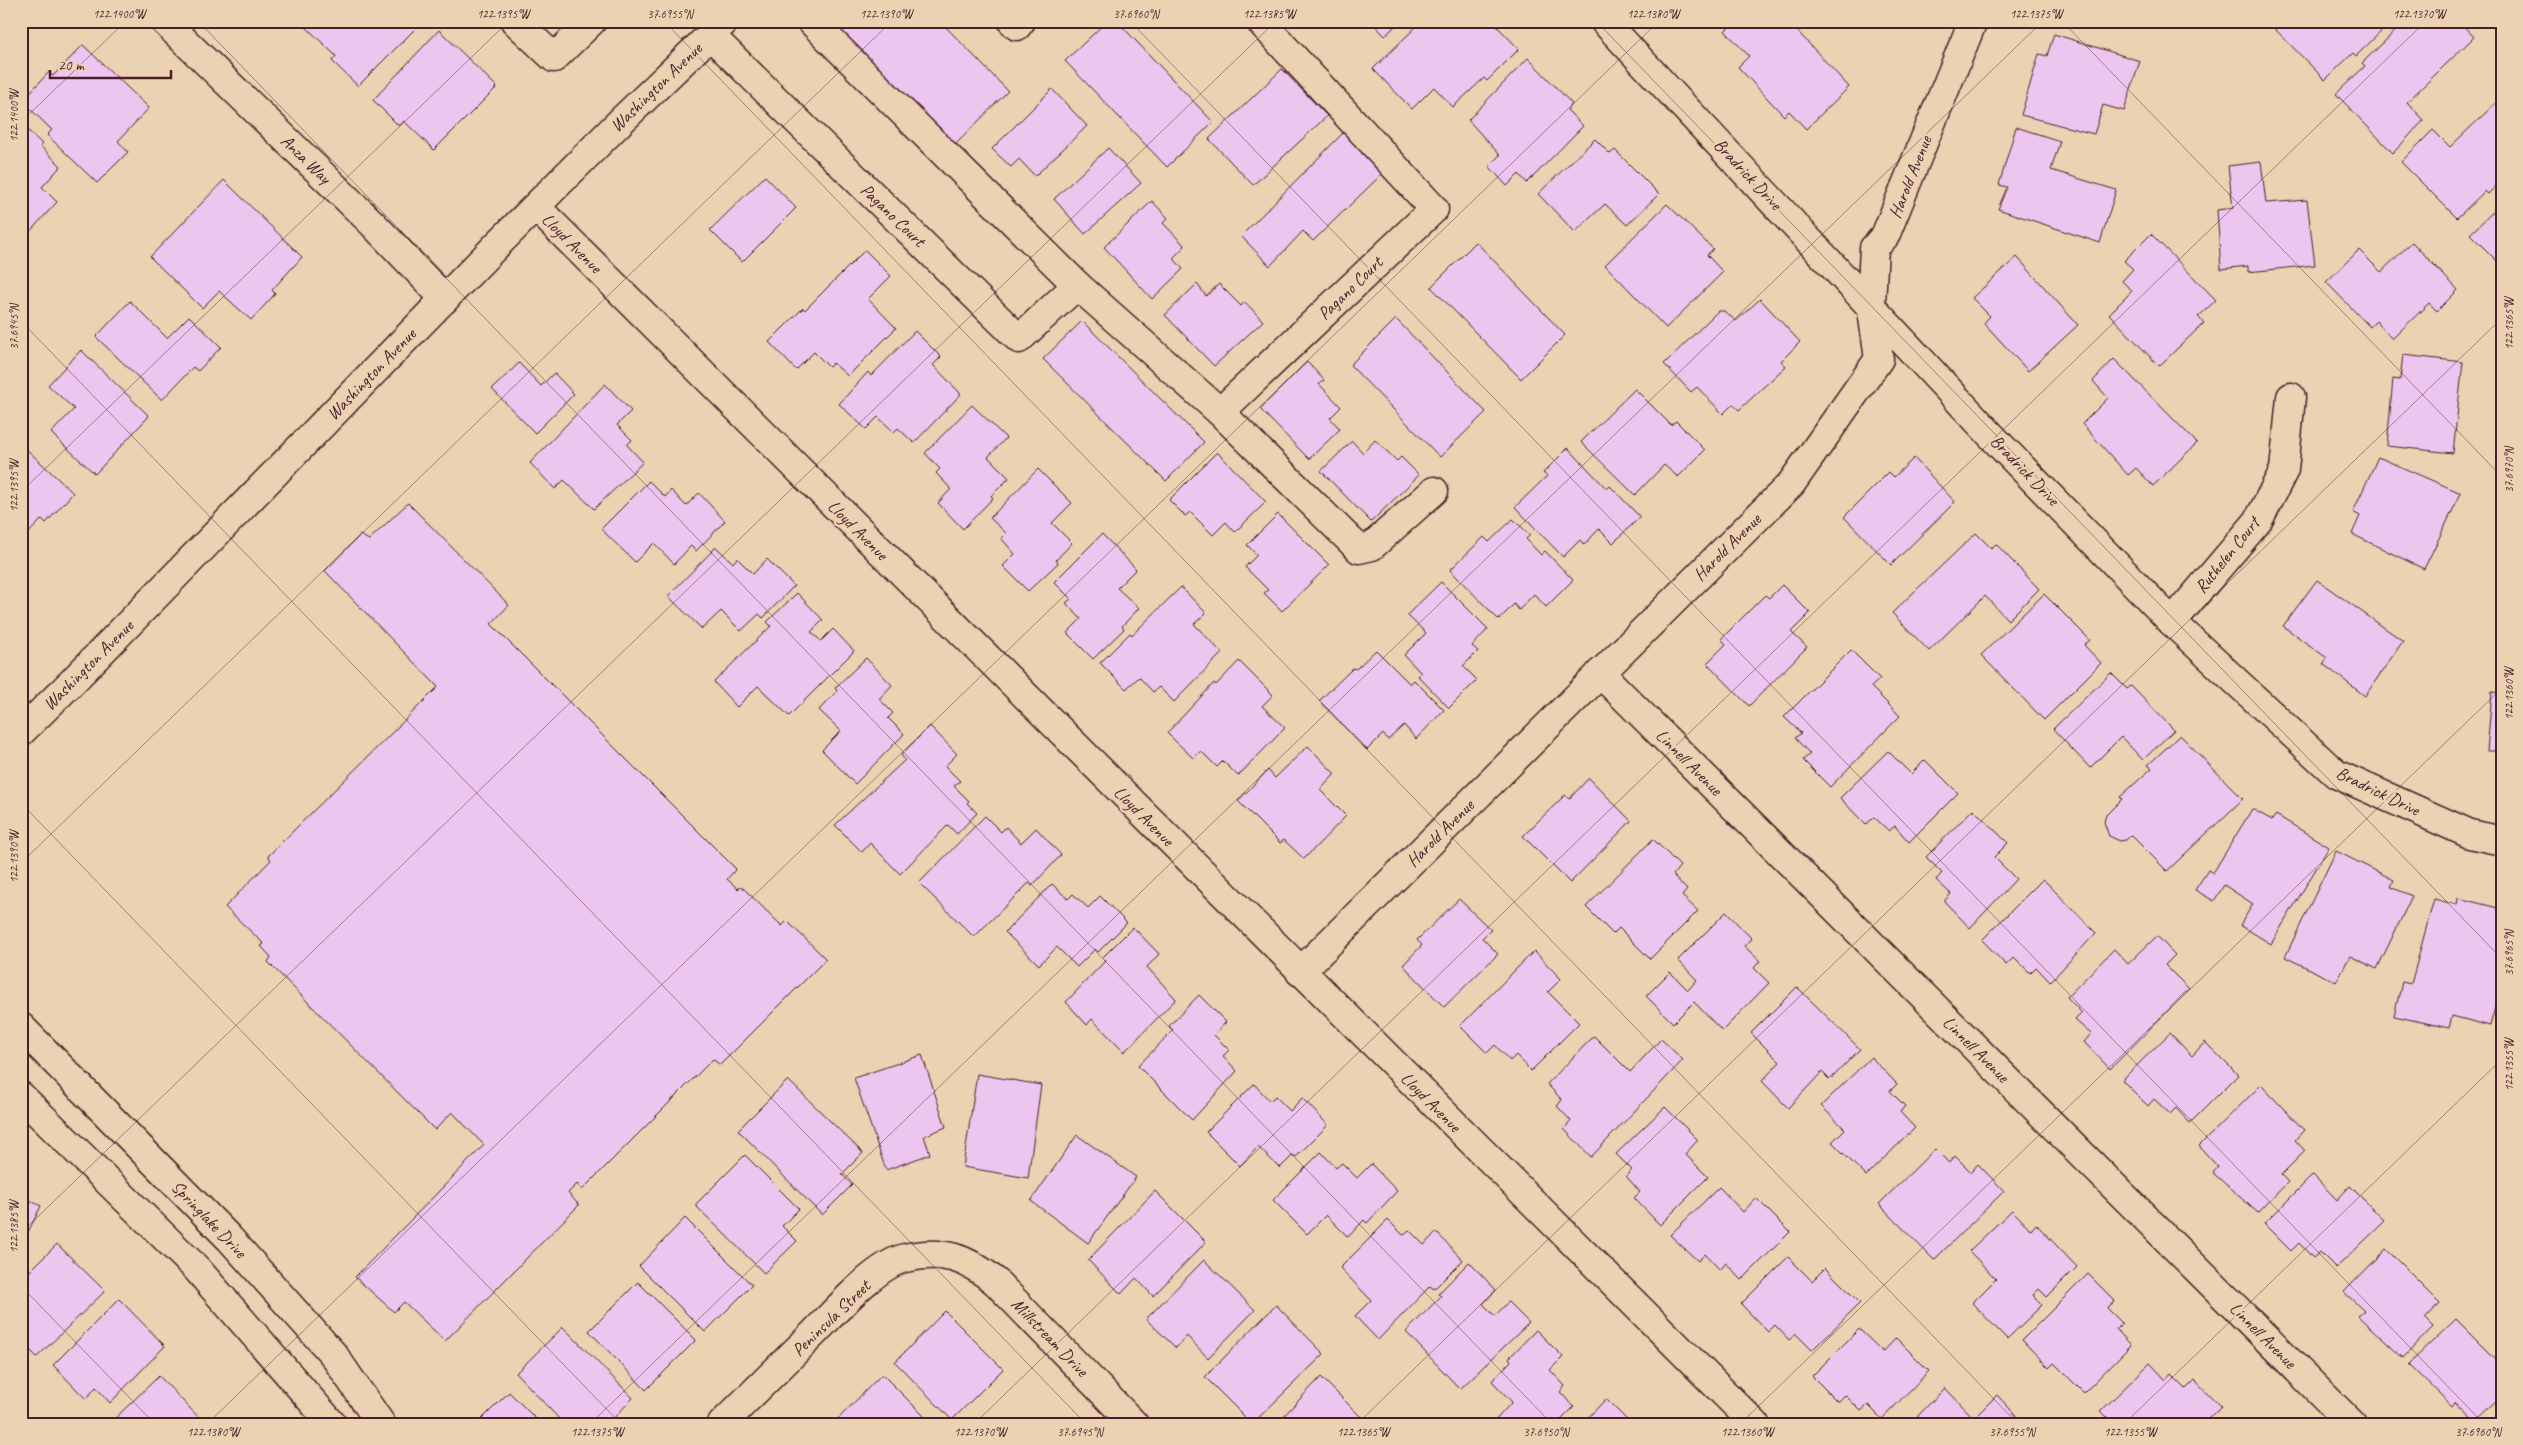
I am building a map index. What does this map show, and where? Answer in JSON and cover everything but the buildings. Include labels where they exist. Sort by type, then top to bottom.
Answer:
[{"type":"street","name":"Anza Way","points":[[164,21],[372,224],[445,299]]},
{"type":"street","points":[[515,21],[554,58],[592,21]]},
{"type":"street","points":[[811,21],[1077,285],[1220,412],[1359,549],[1372,546],[1434,490]]},
{"type":"street","points":[[1012,21],[1017,26],[1021,21]]},
{"type":"street","name":"Pagano Court","points":[[1220,412],[1434,209],[1260,21]]},
{"type":"street","name":"Bradrick Drive","points":[[1604,21],[1871,304],[2001,446],[2172,622],[2336,774],[2470,834],[2502,841]]},
{"type":"street","name":"Harold Avenue","points":[[1300,972],[1791,484],[1879,359],[1871,304],[1874,248],[1885,236],[1973,21]]},
{"type":"street","name":"Washington Avenue","points":[[21,732],[445,299],[717,28]]},
{"type":"street","name":"Pagano Court","points":[[717,28],[1019,339],[1077,285]]},
{"type":"street","name":"Lloyd Avenue","points":[[536,207],[1300,972],[1755,1424]]},
{"type":"street","name":"Ruthelen Court","points":[[2172,622],[2258,521],[2284,470],[2291,397]]},
{"type":"street","name":"Linnell Avenue","points":[[1600,673],[2352,1424]]},
{"type":"street","name":"Springlake Drive","points":[[21,1027],[229,1238],[333,1354],[381,1424]]},
{"type":"street","points":[[21,1096],[196,1269],[332,1424]]},
{"type":"street","name":"Peninsula Street","points":[[722,1424],[859,1288],[885,1268],[903,1258],[931,1254],[960,1258]]},
{"type":"street","name":"Millstream Drive","points":[[960,1258],[978,1267],[996,1282],[1134,1424]]}]
